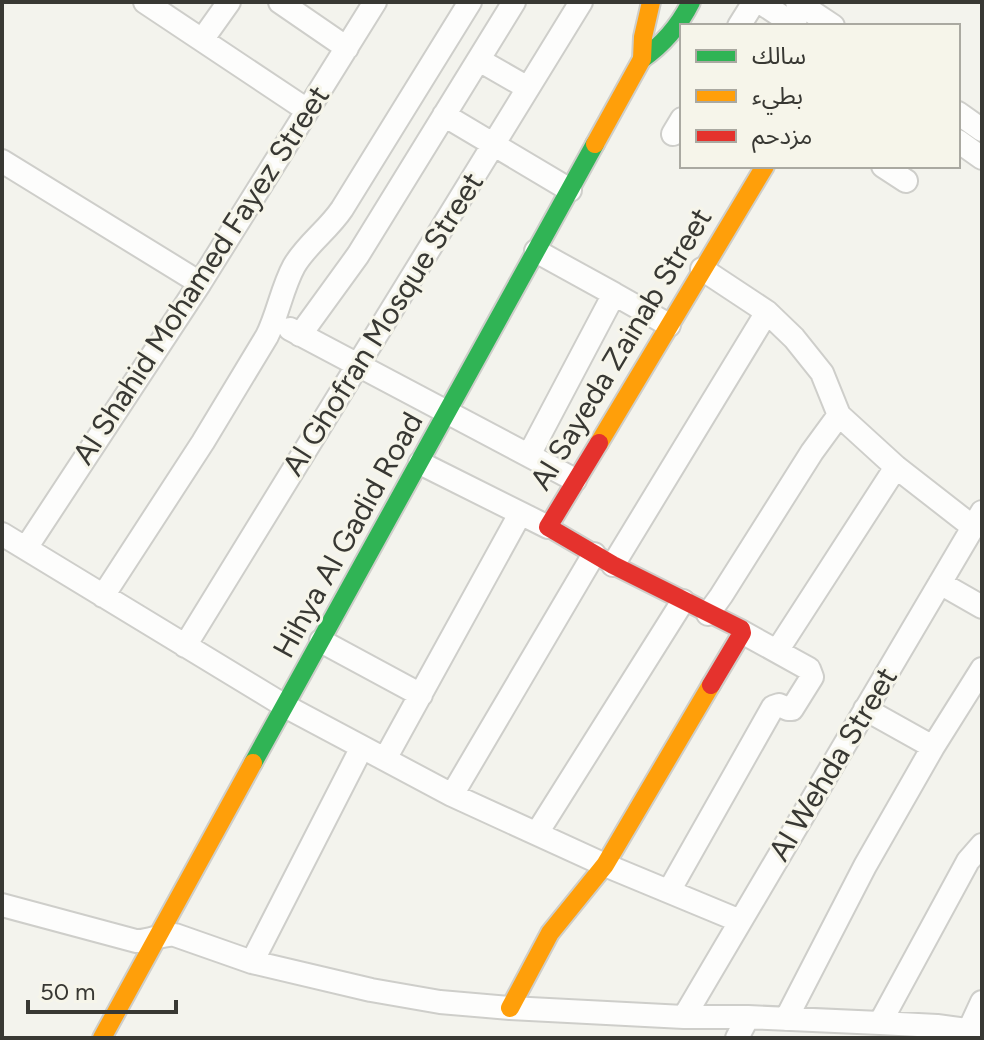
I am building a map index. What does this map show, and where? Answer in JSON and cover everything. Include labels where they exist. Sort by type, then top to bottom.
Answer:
[{"type":"main road","name":"Hihya Al Gadid Road","points":[[642,59],[643,37],[651,2]]},
{"type":"main road","name":"Hihya Al Gadid Road","points":[[102,1038],[642,59],[668,39],[691,2]]},
{"type":"main road","name":"Al Sayeda Zainab Street","points":[[742,632],[548,527],[764,168]]},
{"type":"main road","points":[[510,1008],[550,933],[605,865],[742,632]]},
{"type":"street","points":[[145,2],[307,110]]},
{"type":"street","points":[[202,40],[229,2]]},
{"type":"street","points":[[280,2],[347,48]]},
{"type":"street","name":"Al Shahid Mohamed Fayez Street","points":[[26,548],[200,283],[375,2]]},
{"type":"street","points":[[103,596],[203,442],[267,336],[301,254],[342,209],[470,2]]},
{"type":"street","points":[[300,335],[358,255],[514,2]]},
{"type":"street","name":"Al Ghofran Mosque Street","points":[[185,646],[581,2]]},
{"type":"street","points":[[740,24],[754,2]]},
{"type":"street","points":[[760,2],[793,24]]},
{"type":"street","points":[[797,2],[830,24]]},
{"type":"street","points":[[479,60],[528,88]]},
{"type":"street","points":[[444,115],[570,190]]},
{"type":"street","points":[[965,128],[982,158]]},
{"type":"street","points":[[2,161],[200,283]]},
{"type":"street","points":[[886,168],[906,181]]},
{"type":"street","points":[[536,251],[669,325]]},
{"type":"street","points":[[702,269],[767,312],[794,338],[822,373],[839,415],[896,467],[978,520]]},
{"type":"street","points":[[529,455],[614,294]]},
{"type":"street","points":[[452,795],[767,312]]},
{"type":"street","points":[[275,320],[575,480]]},
{"type":"street","points":[[708,614],[839,415]]},
{"type":"street","points":[[420,463],[548,527]]},
{"type":"street","points":[[777,651],[896,467]]},
{"type":"street","points":[[385,759],[520,514]]},
{"type":"street","name":"Al Wehda Street","points":[[684,1017],[978,520]]},
{"type":"street","points":[[2,534],[285,706],[452,795],[605,865],[740,921]]},
{"type":"street","points":[[940,583],[982,607]]},
{"type":"street","points":[[537,833],[683,601]]},
{"type":"street","points":[[669,891],[773,707],[779,705],[792,709],[811,680],[809,669],[742,632]]},
{"type":"street","points":[[321,641],[421,695]]},
{"type":"street","points":[[786,1019],[865,866],[982,669]]},
{"type":"street","points":[[865,709],[933,747]]},
{"type":"street","points":[[252,962],[362,747]]},
{"type":"street","points":[[880,1023],[968,861],[982,845]]},
{"type":"street","points":[[2,905],[130,939],[144,941],[175,935],[252,962],[440,1002],[684,1017],[880,1023],[934,1032],[975,1031],[982,1002]]},
{"type":"street","points":[[737,1038],[748,1017]]},
{"type":"traffic: fast","points":[[642,59],[670,34],[691,2]]},
{"type":"traffic: fast","points":[[253,763],[595,144]]},
{"type":"traffic: slow","points":[[595,144],[642,59],[643,37],[651,2]]},
{"type":"traffic: slow","points":[[599,443],[764,168]]},
{"type":"traffic: slow","points":[[510,1008],[550,933],[605,865],[711,685]]},
{"type":"traffic: slow","points":[[102,1038],[253,763]]},
{"type":"traffic: jam","points":[[599,443],[548,527],[613,565],[741,629],[742,633],[711,685]]}]
